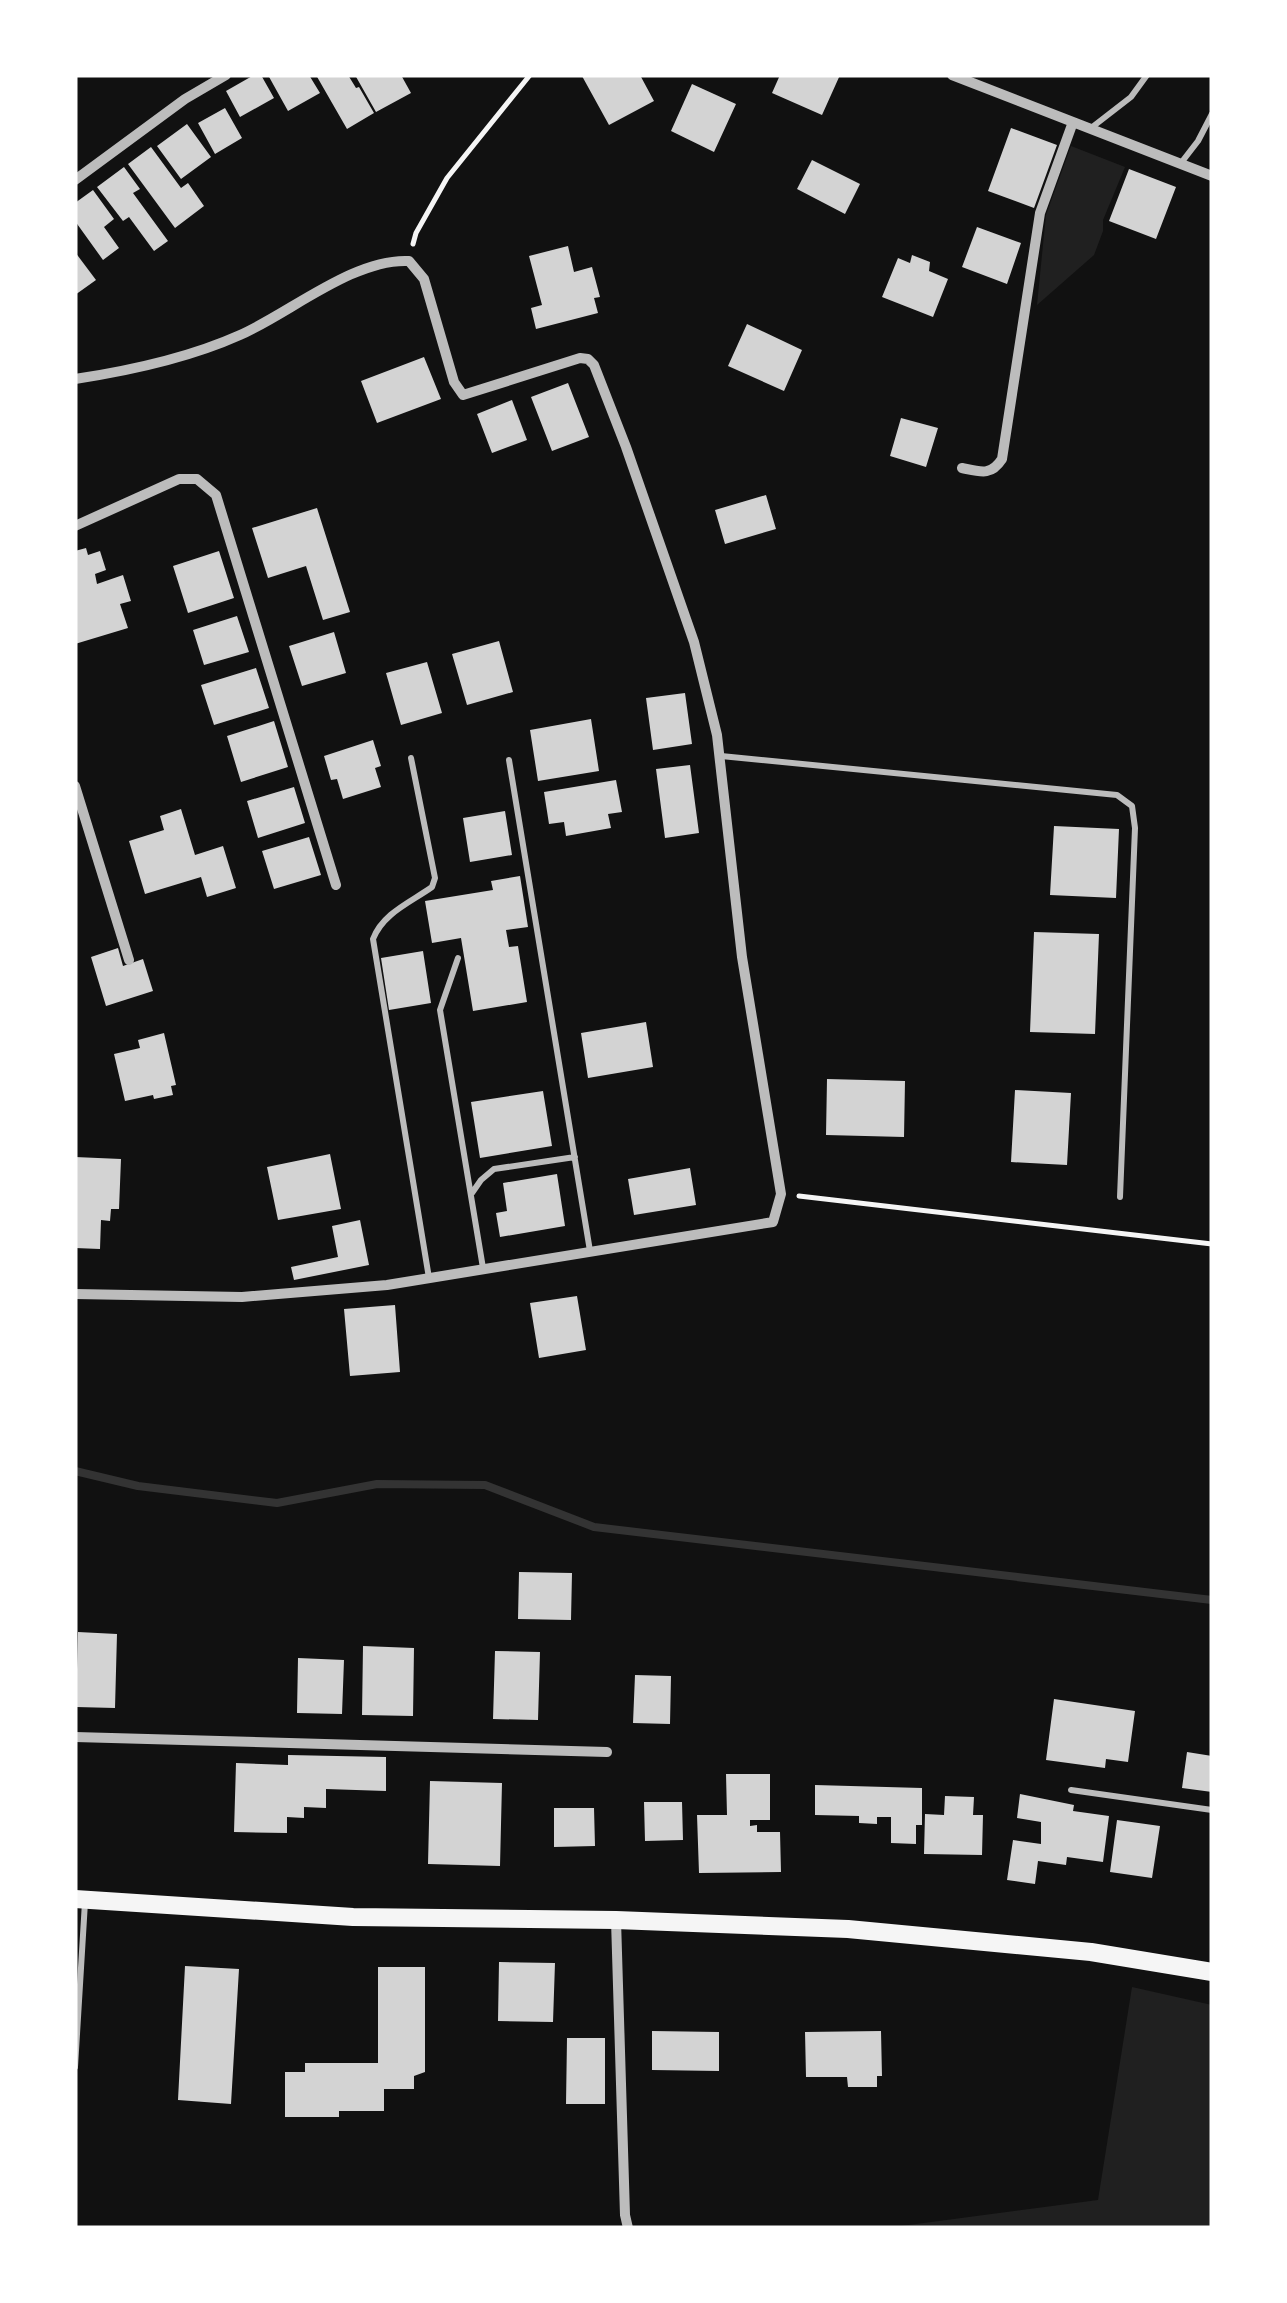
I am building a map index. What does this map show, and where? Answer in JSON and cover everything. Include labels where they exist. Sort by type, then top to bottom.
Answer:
[{"type":"main road","points":[[80,1900],[354,1917],[776,1925],[954,1938],[1118,1956],[1212,1972]]},
{"type":"street","points":[[75,180],[185,99],[226,75]]},
{"type":"street","points":[[952,75],[1212,176]]},
{"type":"street","points":[[962,468],[985,474],[996,469],[1002,459],[1040,213],[1074,122]]},
{"type":"street","points":[[75,379],[149,364],[239,336],[376,265],[409,261],[424,279],[457,391],[464,396],[580,358],[594,365],[694,642],[720,756],[742,957],[781,1194],[773,1222],[428,1278],[242,1298],[75,1294]]},
{"type":"street","points":[[75,526],[179,479],[197,479],[216,495],[336,885]]},
{"type":"street","points":[[75,786],[129,960]]},
{"type":"street","points":[[75,1737],[607,1752]]},
{"type":"street","points":[[616,1920],[628,2228]]},
{"type":"lane","points":[[1090,129],[1131,97],[1148,75]]},
{"type":"lane","points":[[1180,164],[1212,114]]},
{"type":"lane","points":[[720,756],[1117,794],[1132,806],[1135,828],[1120,1197]]},
{"type":"lane","points":[[412,758],[435,878],[432,887],[378,927],[373,940],[428,1278]]},
{"type":"lane","points":[[508,760],[591,1252]]},
{"type":"lane","points":[[458,958],[440,1010],[484,1270]]},
{"type":"lane","points":[[471,1195],[494,1169],[574,1157]]},
{"type":"lane","points":[[1071,1790],[1212,1810]]},
{"type":"lane","points":[[75,2067],[80,1900]]},
{"type":"path","points":[[409,261],[416,232],[447,178],[530,75]]},
{"type":"path","points":[[781,1194],[1212,1244]]},
{"type":"shaded area","points":[[1071,146],[1125,167],[1103,220],[1094,255],[1037,305],[1046,215]]},
{"type":"shaded area","points":[[1132,1987],[1212,2005],[1212,2228],[886,2228],[1098,2200]]},
{"type":"building","points":[[261,75],[274,98],[240,117],[226,91]]},
{"type":"building","points":[[268,75],[309,75],[320,93],[288,111]]},
{"type":"building","points":[[316,75],[348,75],[374,113],[347,129]]},
{"type":"building","points":[[355,75],[401,75],[411,93],[376,112]]},
{"type":"building","points":[[584,75],[640,75],[654,101],[609,125]]},
{"type":"building","points":[[780,75],[840,75],[822,115],[772,93]]},
{"type":"building","points":[[692,84],[736,104],[714,152],[671,131]]},
{"type":"building","points":[[225,108],[242,138],[215,154],[198,123]]},
{"type":"building","points":[[187,124],[211,157],[181,179],[157,146]]},
{"type":"building","points":[[1011,128],[1057,145],[1034,208],[988,191]]},
{"type":"building","points":[[151,147],[181,188],[188,183],[204,206],[175,228],[128,164]]},
{"type":"building","points":[[812,160],[860,184],[845,214],[797,189]]},
{"type":"building","points":[[124,167],[140,189],[133,193],[168,241],[154,251],[129,217],[123,221],[97,187]]},
{"type":"building","points":[[1129,169],[1176,187],[1156,239],[1109,221]]},
{"type":"building","points":[[93,190],[114,219],[104,227],[119,248],[103,260],[75,221],[75,203]]},
{"type":"building","points":[[977,227],[1021,243],[1007,284],[962,267]]},
{"type":"building","points":[[568,246],[574,272],[592,267],[600,297],[594,298],[598,313],[536,329],[531,308],[542,305],[529,256]]},
{"type":"building","points":[[75,252],[96,280],[75,295]]},
{"type":"building","points":[[912,255],[930,262],[929,271],[948,279],[933,317],[882,297],[898,258],[910,263]]},
{"type":"building","points":[[747,324],[802,350],[784,391],[728,366]]},
{"type":"building","points":[[424,357],[441,399],[377,423],[361,381]]},
{"type":"building","points":[[568,383],[589,437],[552,451],[531,397]]},
{"type":"building","points":[[512,400],[527,440],[492,453],[477,414]]},
{"type":"building","points":[[901,418],[938,428],[926,467],[890,456]]},
{"type":"building","points":[[766,495],[776,529],[725,544],[715,510]]},
{"type":"building","points":[[317,508],[350,612],[323,620],[306,566],[268,578],[252,528]]},
{"type":"building","points":[[86,548],[88,555],[100,551],[106,570],[95,574],[97,584],[123,575],[131,601],[120,604],[128,628],[75,644],[75,551]]},
{"type":"building","points":[[219,551],[234,598],[188,613],[173,566]]},
{"type":"building","points":[[237,616],[249,652],[204,665],[193,630]]},
{"type":"building","points":[[334,632],[346,673],[302,686],[289,646]]},
{"type":"building","points":[[499,641],[513,692],[467,705],[452,654]]},
{"type":"building","points":[[427,662],[442,713],[401,725],[386,673]]},
{"type":"building","points":[[256,668],[269,708],[214,725],[201,685]]},
{"type":"building","points":[[685,693],[692,744],[653,750],[646,698]]},
{"type":"building","points":[[591,719],[599,771],[538,781],[530,730]]},
{"type":"building","points":[[274,721],[288,767],[241,782],[227,736]]},
{"type":"building","points":[[373,740],[381,766],[375,768],[381,787],[343,799],[337,779],[331,780],[324,756]]},
{"type":"building","points":[[690,765],[699,833],[665,838],[656,769]]},
{"type":"building","points":[[616,780],[622,812],[608,814],[611,828],[566,836],[564,822],[549,824],[544,792]]},
{"type":"building","points":[[294,787],[305,823],[258,838],[247,801]]},
{"type":"building","points":[[181,809],[195,855],[223,846],[236,888],[207,897],[201,877],[145,894],[129,841],[164,830],[160,816]]},
{"type":"building","points":[[505,811],[512,855],[470,862],[463,818]]},
{"type":"building","points":[[1054,826],[1119,829],[1116,898],[1050,895]]},
{"type":"building","points":[[309,837],[321,875],[274,889],[262,851]]},
{"type":"building","points":[[520,876],[528,927],[506,930],[509,947],[518,946],[527,1002],[473,1011],[461,938],[432,943],[425,901],[493,890],[491,881]]},
{"type":"building","points":[[1034,932],[1099,934],[1095,1034],[1030,1032]]},
{"type":"building","points":[[118,948],[123,966],[143,959],[153,991],[106,1006],[91,957]]},
{"type":"building","points":[[423,951],[431,1003],[389,1010],[381,958]]},
{"type":"building","points":[[646,1022],[653,1067],[588,1078],[581,1033]]},
{"type":"building","points":[[164,1033],[176,1085],[171,1086],[173,1095],[125,1101],[114,1054],[140,1048],[138,1040]]},
{"type":"building","points":[[827,1079],[905,1081],[904,1137],[826,1135]]},
{"type":"building","points":[[1015,1090],[1071,1093],[1067,1165],[1011,1162]]},
{"type":"building","points":[[543,1091],[552,1146],[480,1158],[471,1102]]},
{"type":"building","points":[[330,1154],[341,1209],[278,1220],[267,1167]]},
{"type":"building","points":[[75,1157],[121,1159],[119,1209],[111,1209],[110,1221],[101,1220],[100,1249],[75,1248]]},
{"type":"building","points":[[690,1168],[696,1205],[634,1215],[628,1179]]},
{"type":"building","points":[[557,1174],[565,1226],[500,1237],[496,1213],[507,1211],[503,1183]]},
{"type":"building","points":[[360,1220],[369,1265],[294,1280],[291,1267],[338,1257],[332,1226]]},
{"type":"building","points":[[577,1296],[586,1350],[539,1358],[530,1303]]},
{"type":"building","points":[[395,1305],[400,1372],[350,1376],[344,1309]]},
{"type":"building","points":[[519,1572],[572,1573],[571,1620],[518,1619]]},
{"type":"building","points":[[78,1632],[117,1634],[115,1708],[76,1707]]},
{"type":"building","points":[[363,1646],[414,1648],[413,1716],[362,1715]]},
{"type":"building","points":[[495,1651],[540,1652],[538,1720],[493,1719]]},
{"type":"building","points":[[298,1658],[344,1660],[342,1714],[297,1713]]},
{"type":"building","points":[[635,1675],[671,1676],[670,1724],[633,1723]]},
{"type":"building","points":[[1054,1699],[1135,1711],[1128,1762],[1106,1759],[1105,1768],[1046,1760]]},
{"type":"building","points":[[1187,1752],[1212,1756],[1212,1792],[1182,1788]]},
{"type":"building","points":[[288,1755],[386,1757],[386,1791],[326,1789],[326,1808],[304,1807],[304,1818],[287,1817],[287,1833],[234,1832],[236,1763],[288,1765]]},
{"type":"building","points":[[726,1774],[770,1774],[770,1820],[750,1820],[750,1826],[757,1825],[757,1832],[780,1832],[781,1872],[699,1873],[697,1815],[727,1815]]},
{"type":"building","points":[[430,1781],[502,1783],[500,1866],[428,1864]]},
{"type":"building","points":[[815,1785],[922,1788],[922,1825],[916,1825],[916,1844],[891,1843],[891,1817],[877,1817],[877,1824],[859,1823],[859,1816],[815,1815]]},
{"type":"building","points":[[1020,1794],[1074,1805],[1073,1811],[1109,1816],[1103,1862],[1067,1857],[1066,1865],[1038,1861],[1035,1884],[1007,1880],[1013,1840],[1041,1844],[1041,1822],[1017,1818]]},
{"type":"building","points":[[945,1796],[974,1797],[973,1815],[983,1815],[982,1855],[924,1854],[925,1814],[944,1815]]},
{"type":"building","points":[[644,1802],[682,1802],[683,1840],[645,1841]]},
{"type":"building","points":[[554,1808],[594,1808],[595,1846],[554,1847]]},
{"type":"building","points":[[1117,1820],[1160,1826],[1152,1878],[1110,1872]]},
{"type":"building","points":[[499,1962],[555,1963],[553,2022],[498,2021]]},
{"type":"building","points":[[185,1966],[239,1969],[231,2104],[178,2100]]},
{"type":"building","points":[[378,1967],[425,1967],[425,2072],[414,2076],[414,2089],[384,2089],[384,2111],[339,2111],[339,2117],[285,2117],[285,2072],[305,2072],[305,2063],[378,2063]]},
{"type":"building","points":[[652,2031],[719,2032],[719,2071],[652,2070]]},
{"type":"building","points":[[881,2031],[882,2076],[877,2076],[877,2087],[848,2087],[847,2077],[806,2077],[805,2032]]},
{"type":"building","points":[[567,2038],[605,2038],[605,2104],[566,2104]]},
{"type":"waterway","points":[[75,1471],[138,1486],[277,1503],[377,1484],[485,1485],[594,1527],[1212,1600]]}]
